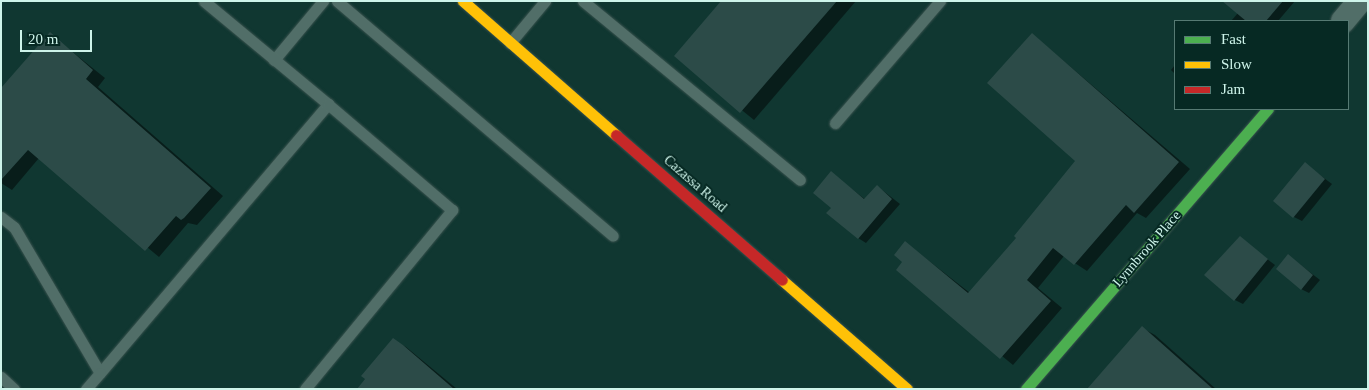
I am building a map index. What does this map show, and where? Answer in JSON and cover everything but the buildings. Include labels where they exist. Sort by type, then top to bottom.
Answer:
[{"type":"street","name":"Cazassa Road","points":[[463,1],[907,389]]},
{"type":"street","points":[[1344,20],[1360,1]]},
{"type":"street","name":"Lynnbrook Place","points":[[1026,389],[1267,110]]},
{"type":"lane","points":[[204,1],[452,210],[305,389]]},
{"type":"lane","points":[[274,60],[323,1]]},
{"type":"lane","points":[[338,1],[614,236]]},
{"type":"lane","points":[[510,42],[545,1]]},
{"type":"lane","points":[[583,1],[800,180]]},
{"type":"lane","points":[[835,123],[940,1]]},
{"type":"lane","points":[[86,389],[328,104]]},
{"type":"lane","points":[[1,217],[14,227],[100,373]]},
{"type":"lane","points":[[1,377],[14,389]]},
{"type":"traffic: fast","points":[[1026,389],[1267,110]]},
{"type":"traffic: slow","points":[[463,1],[616,135]]},
{"type":"traffic: slow","points":[[782,280],[907,389]]},
{"type":"traffic: jam","points":[[616,135],[782,280]]}]
